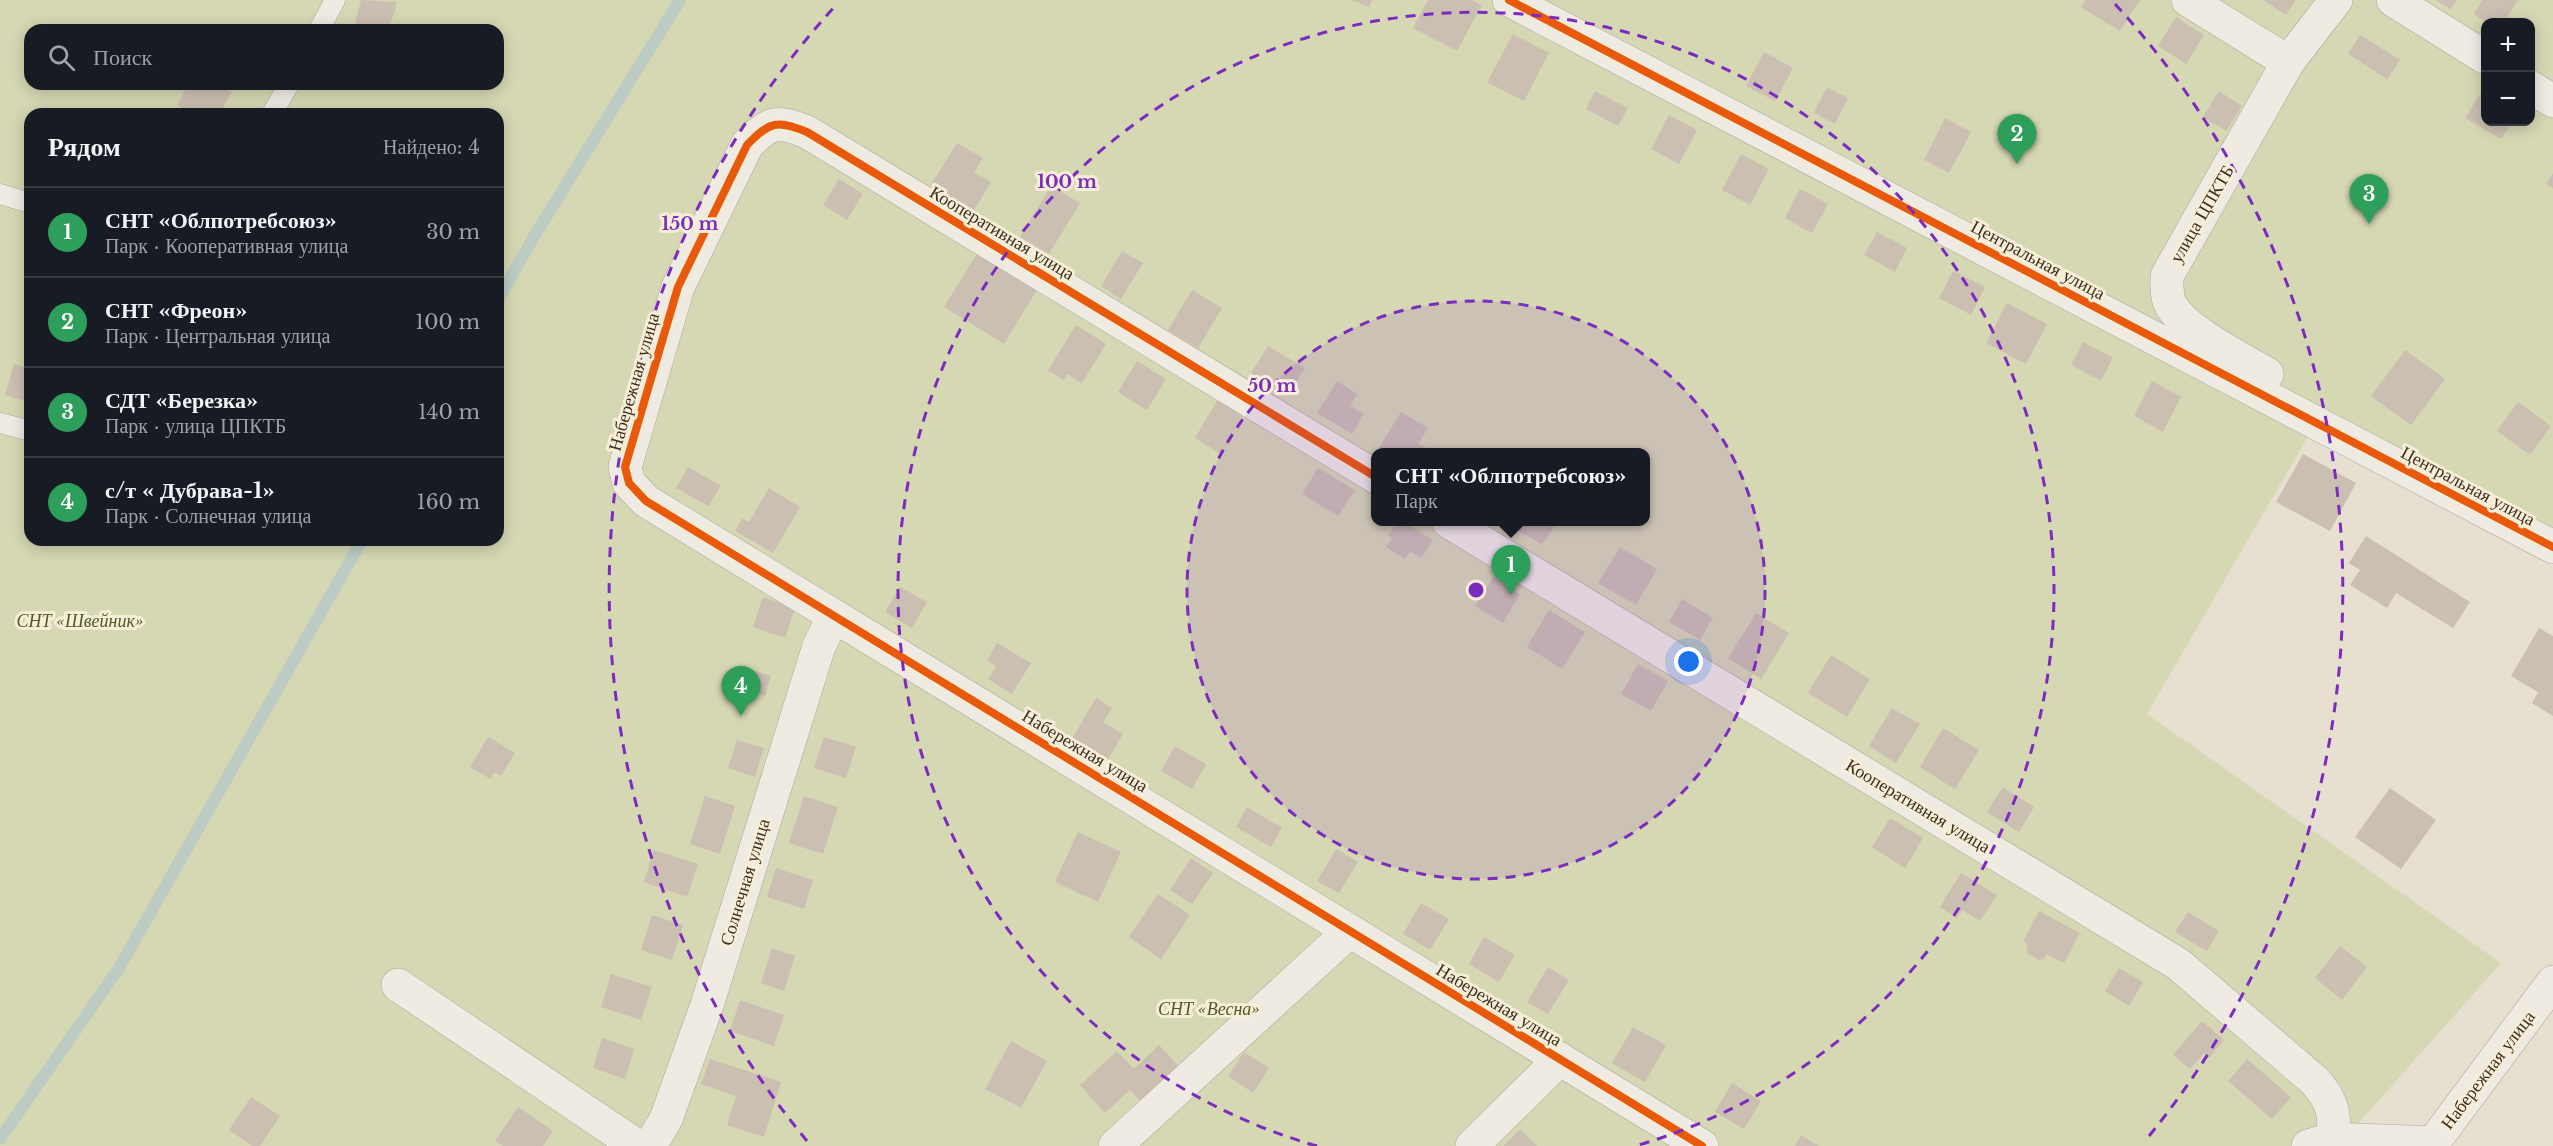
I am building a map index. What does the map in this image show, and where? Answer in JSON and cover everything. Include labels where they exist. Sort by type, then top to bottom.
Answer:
[{"type":"street","name":"Центральная улица","points":[[1509,0],[2553,547]]},
{"type":"street","points":[[2188,0],[2288,62]]},
{"type":"street","name":"улица ЦПКТБ","points":[[2313,420],[2297,393],[2186,324],[2171,307],[2166,292],[2167,276],[2288,62],[2336,0]]},
{"type":"street","points":[[2392,0],[2481,55]]},
{"type":"street","points":[[2535,90],[2553,101]]},
{"type":"street","name":"Кооперативная улица","points":[[678,287],[747,145],[762,129],[784,123],[807,132],[1371,474]]},
{"type":"street","name":"Набережная улица","points":[[678,287],[629,449],[626,467],[629,483],[646,501],[1702,1146]]},
{"type":"street","name":"Кооперативная улица","points":[[1456,526],[2178,964],[2321,1088],[2332,1105],[2334,1125],[2320,1143]]},
{"type":"street","name":"Солнечная улица","points":[[650,1146],[666,1119],[707,1005],[819,646],[834,616]]},
{"type":"street","points":[[1115,1146],[1350,931]]},
{"type":"street","name":"Набережная улица","points":[[2320,1143],[2431,1144],[2553,982]]},
{"type":"street","points":[[398,985],[637,1146]]},
{"type":"street","points":[[1472,1146],[1560,1059]]},
{"type":"lane","points":[[322,24],[335,0]]},
{"type":"lane","points":[[275,108],[286,90]]},
{"type":"lane","points":[[0,423],[24,429]]},
{"type":"green space","points":[[0,0],[2553,0],[2553,548],[2314,426],[2147,714],[2501,963],[2338,1146],[0,1146]]},
{"type":"building","points":[[361,0],[397,2],[391,24],[355,23]]},
{"type":"building","points":[[1352,0],[1372,0],[1369,7]]},
{"type":"building","points":[[1428,0],[1472,0],[1482,5],[1457,51],[1413,28]]},
{"type":"building","points":[[2086,0],[2140,0],[2120,31],[2081,7]]},
{"type":"building","points":[[2263,0],[2296,0],[2286,15]]},
{"type":"building","points":[[2436,0],[2457,0],[2451,9]]},
{"type":"building","points":[[2483,0],[2518,0],[2507,18],[2481,19],[2473,14]]},
{"type":"building","points":[[2176,17],[2204,35],[2186,64],[2158,46]]},
{"type":"building","points":[[1513,34],[1549,53],[1524,101],[1487,82]]},
{"type":"building","points":[[2360,35],[2400,60],[2387,79],[2348,54]]},
{"type":"building","points":[[1764,52],[1793,68],[1775,101],[1746,86]]},
{"type":"building","points":[[1827,87],[1848,98],[1835,124],[1814,113]]},
{"type":"building","points":[[186,90],[228,90],[232,92],[223,108],[182,108],[177,105]]},
{"type":"building","points":[[1595,91],[1628,108],[1618,126],[1586,109]]},
{"type":"building","points":[[2219,91],[2242,106],[2226,131],[2203,117]]},
{"type":"building","points":[[2481,93],[2481,126],[2509,126],[2501,139],[2465,118]]},
{"type":"building","points":[[1669,115],[1697,130],[1679,164],[1651,149]]},
{"type":"building","points":[[1945,118],[1971,132],[1949,173],[1924,160]]},
{"type":"building","points":[[957,143],[983,158],[974,172],[991,182],[973,212],[930,186]]},
{"type":"building","points":[[1741,154],[1769,169],[1750,205],[1722,190]]},
{"type":"building","points":[[2553,173],[2553,188],[2546,184]]},
{"type":"building","points":[[839,179],[863,194],[847,220],[823,205]]},
{"type":"building","points":[[1051,186],[1080,203],[1049,254],[1020,237]]},
{"type":"building","points":[[1800,189],[1828,204],[1812,233],[1785,218]]},
{"type":"building","points":[[1877,232],[1907,248],[1895,272],[1864,255]]},
{"type":"building","points":[[980,249],[1040,285],[1004,344],[944,307]]},
{"type":"building","points":[[1122,251],[1143,263],[1121,299],[1101,286]]},
{"type":"building","points":[[1953,271],[1985,287],[1971,315],[1939,298]]},
{"type":"building","points":[[1192,290],[1222,308],[1198,348],[1168,330]]},
{"type":"building","points":[[2007,303],[2047,324],[2026,364],[1986,343]]},
{"type":"building","points":[[1076,325],[1106,344],[1082,383],[1067,374],[1064,380],[1048,370]]},
{"type":"building","points":[[2083,342],[2113,358],[2101,381],[2071,365]]},
{"type":"building","points":[[1268,346],[1305,368],[1288,395],[1251,373]]},
{"type":"building","points":[[2405,350],[2445,379],[2411,425],[2371,396]]},
{"type":"building","points":[[1137,361],[1166,379],[1147,410],[1118,392]]},
{"type":"building","points":[[14,364],[24,367],[24,400],[5,395]]},
{"type":"building","points":[[1337,381],[1357,394],[1350,406],[1364,414],[1352,434],[1317,413]]},
{"type":"building","points":[[2152,381],[2181,397],[2163,432],[2134,416]]},
{"type":"building","points":[[1218,399],[1244,415],[1221,454],[1195,438]]},
{"type":"building","points":[[2518,402],[2551,426],[2530,455],[2497,431]]},
{"type":"building","points":[[1401,412],[1428,428],[1418,444],[1426,448],[1379,448]]},
{"type":"building","points":[[2303,454],[2356,483],[2330,531],[2276,502]]},
{"type":"building","points":[[688,467],[721,486],[708,506],[676,488]]},
{"type":"building","points":[[1318,468],[1355,490],[1338,516],[1302,494]]},
{"type":"building","points":[[769,488],[800,507],[773,553],[735,531],[742,518],[749,522]]},
{"type":"building","points":[[1394,526],[1410,526],[1433,540],[1421,558],[1410,551],[1405,559],[1386,547],[1392,538],[1388,536]]},
{"type":"building","points":[[1516,526],[1554,526],[1542,545],[1514,528]]},
{"type":"building","points":[[2366,536],[2470,602],[2453,628],[2396,593],[2387,608],[2350,585],[2360,570],[2349,563]]},
{"type":"building","points":[[1620,547],[1657,569],[1636,605],[1598,583]]},
{"type":"building","points":[[1493,578],[1520,594],[1503,623],[1475,606]]},
{"type":"building","points":[[900,587],[927,602],[912,628],[885,612]]},
{"type":"building","points":[[763,597],[795,608],[785,638],[753,627]]},
{"type":"building","points":[[1682,599],[1713,618],[1700,640],[1669,622]]},
{"type":"building","points":[[1549,610],[1585,632],[1562,669],[1527,647]]},
{"type":"building","points":[[1756,613],[1789,633],[1761,679],[1728,658]]},
{"type":"building","points":[[2539,628],[2553,636],[2553,716],[2532,703],[2538,692],[2511,676]]},
{"type":"building","points":[[997,643],[1031,663],[1012,694],[988,679],[996,666],[987,660]]},
{"type":"building","points":[[1831,655],[1870,679],[1847,717],[1808,693]]},
{"type":"building","points":[[1638,664],[1668,681],[1651,711],[1621,694]]},
{"type":"building","points":[[743,667],[771,676],[765,696],[736,687]]},
{"type":"building","points":[[1096,698],[1112,708],[1103,722],[1123,734],[1108,759],[1072,739]]},
{"type":"building","points":[[1892,708],[1920,724],[1896,763],[1869,746]]},
{"type":"building","points":[[1943,728],[1979,750],[1955,789],[1920,767]]},
{"type":"building","points":[[488,737],[515,753],[501,776],[494,772],[490,779],[470,767]]},
{"type":"building","points":[[824,737],[856,747],[846,778],[814,768]]},
{"type":"building","points":[[737,740],[764,748],[755,777],[728,768]]},
{"type":"building","points":[[1175,746],[1206,764],[1192,789],[1161,771]]},
{"type":"building","points":[[2003,787],[2034,807],[2019,832],[1987,812]]},
{"type":"building","points":[[2390,788],[2436,820],[2401,869],[2355,837]]},
{"type":"building","points":[[705,796],[735,806],[720,854],[690,844]]},
{"type":"building","points":[[804,796],[838,807],[823,854],[789,843]]},
{"type":"building","points":[[1247,807],[1282,828],[1271,847],[1236,827]]},
{"type":"building","points":[[1890,818],[1923,838],[1905,868],[1872,847]]},
{"type":"building","points":[[1078,832],[1121,852],[1098,902],[1055,882]]},
{"type":"building","points":[[1336,849],[1358,862],[1339,893],[1317,881]]},
{"type":"building","points":[[654,850],[698,864],[687,897],[644,882]]},
{"type":"building","points":[[1191,858],[1213,873],[1192,904],[1170,890]]},
{"type":"building","points":[[776,868],[813,880],[804,909],[767,897]]},
{"type":"building","points":[[1961,873],[1997,895],[1980,921],[1962,910],[1957,918],[1940,907]]},
{"type":"building","points":[[1158,894],[1190,915],[1161,959],[1129,937]]},
{"type":"building","points":[[1421,903],[1449,919],[1430,950],[1403,934]]},
{"type":"building","points":[[2039,911],[2080,933],[2064,963],[2047,954],[2044,959],[2039,960],[2028,954],[2026,949],[2028,944],[2023,942]]},
{"type":"building","points":[[2188,912],[2219,931],[2207,951],[2175,932]]},
{"type":"building","points":[[652,915],[683,925],[672,960],[641,950]]},
{"type":"building","points":[[1484,937],[1515,955],[1499,982],[1469,964]]},
{"type":"building","points":[[2340,946],[2367,967],[2342,1000],[2315,978]]},
{"type":"building","points":[[772,948],[795,956],[784,991],[761,983]]},
{"type":"building","points":[[1548,967],[1569,980],[1548,1014],[1527,1002]]},
{"type":"building","points":[[2119,968],[2143,982],[2129,1006],[2105,991]]},
{"type":"building","points":[[611,974],[652,987],[641,1020],[601,1007]]},
{"type":"building","points":[[740,1000],[784,1015],[774,1046],[730,1031]]},
{"type":"building","points":[[2202,1021],[2224,1040],[2209,1058],[2204,1053],[2190,1069],[2173,1055]]},
{"type":"building","points":[[1633,1027],[1666,1045],[1645,1082],[1612,1063]]},
{"type":"building","points":[[602,1038],[634,1049],[625,1079],[593,1068]]},
{"type":"building","points":[[1011,1041],[1047,1061],[1021,1108],[985,1089]]},
{"type":"building","points":[[1159,1045],[1182,1070],[1144,1105],[1130,1090],[1105,1113],[1080,1085],[1117,1051],[1134,1069]]},
{"type":"building","points":[[1244,1052],[1269,1068],[1253,1093],[1228,1076]]},
{"type":"building","points":[[710,1059],[781,1082],[764,1137],[727,1125],[736,1096],[701,1084]]},
{"type":"building","points":[[2247,1059],[2291,1097],[2272,1119],[2228,1081]]},
{"type":"building","points":[[1732,1083],[1761,1101],[1744,1129],[1715,1112]]},
{"type":"building","points":[[251,1097],[280,1116],[260,1146],[252,1146],[229,1130]]},
{"type":"building","points":[[518,1107],[553,1131],[543,1146],[503,1146],[495,1141]]},
{"type":"building","points":[[1520,1129],[1537,1146],[1503,1146]]},
{"type":"building","points":[[1801,1135],[1819,1146],[1795,1146]]},
{"type":"waterway","points":[[504,289],[533,238],[680,0]]},
{"type":"waterway","points":[[0,1139],[119,968],[359,546]]},
{"type":"cycle path","points":[[1509,0],[2553,547]]},
{"type":"cycle path","points":[[1371,474],[807,132],[781,125],[768,127],[747,145],[678,287],[625,467],[629,483],[646,501],[1702,1146]]},
{"type":"place","name":"СНТ «Фреон»","points":[[2017,164]]},
{"type":"place","name":"СДТ «Березка»","points":[[2369,224]]},
{"type":"place","name":"СНТ «Облпотребсоюз»","points":[[1511,595]]},
{"type":"place","name":"с/т « Дубрава-1»","points":[[741,716]]},
{"type":"park label","name":"СНТ «Швейник»","points":[[80,621]]},
{"type":"park label","name":"СНТ «Весна»","points":[[1209,1009]]}]
